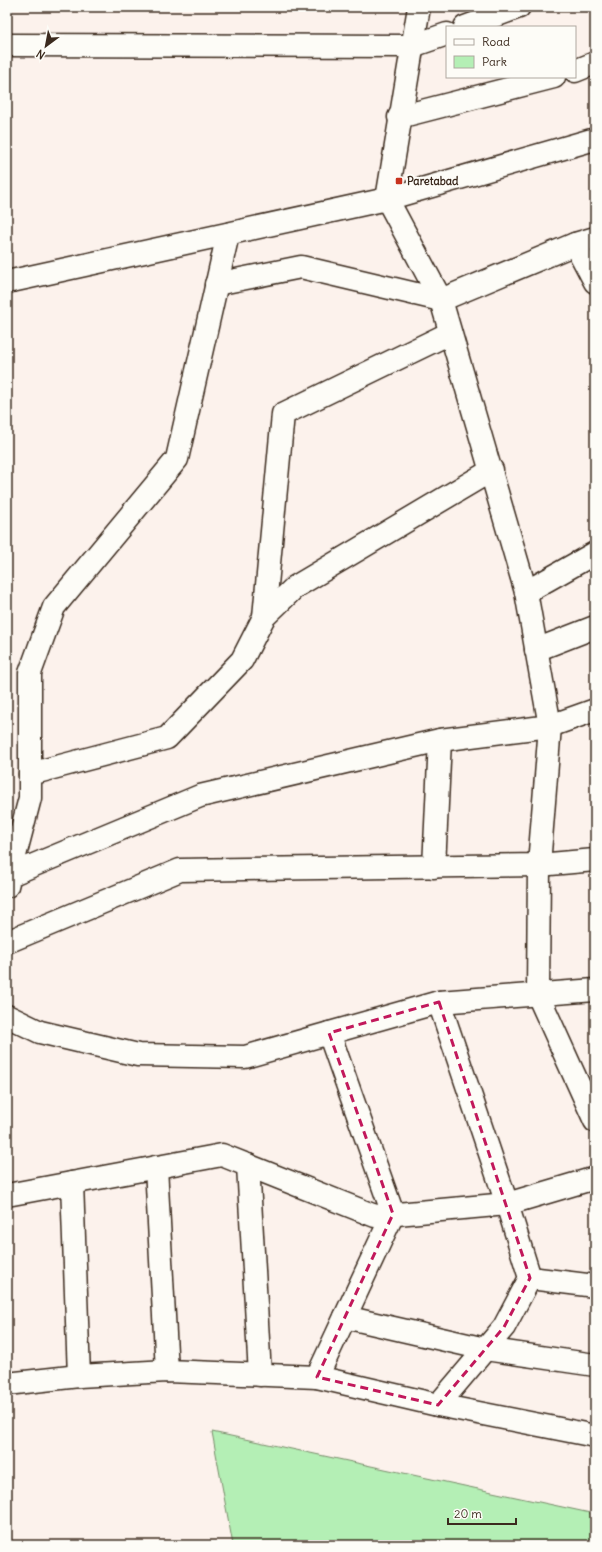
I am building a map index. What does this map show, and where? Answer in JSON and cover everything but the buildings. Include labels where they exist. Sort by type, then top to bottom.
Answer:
[{"type":"street","points":[[419,7],[399,117],[387,199],[441,300],[492,470],[526,592],[550,726],[539,865],[538,995],[595,1121]]},
{"type":"street","points":[[468,26],[519,7]]},
{"type":"street","points":[[7,45],[412,46],[446,34]]},
{"type":"street","points":[[576,71],[595,63]]},
{"type":"street","points":[[399,117],[550,78]]},
{"type":"street","points":[[7,282],[387,199],[595,139]]},
{"type":"street","points":[[8,881],[30,798],[30,673],[54,607],[177,459],[228,234]]},
{"type":"street","points":[[216,284],[301,267],[441,300],[585,241],[595,282]]},
{"type":"street","points":[[264,617],[283,414],[450,333]]},
{"type":"street","points":[[30,774],[167,738],[242,660],[264,617],[295,587],[492,470]]},
{"type":"street","points":[[526,592],[595,553]]},
{"type":"street","points":[[536,650],[595,627]]},
{"type":"street","points":[[8,881],[200,796],[440,740],[550,726],[595,710]]},
{"type":"street","points":[[434,867],[440,740]]},
{"type":"street","points":[[7,942],[180,870],[539,865],[595,860]]},
{"type":"street","points":[[7,1016],[40,1032],[138,1055],[244,1057],[439,1002],[595,990]]},
{"type":"street","points":[[438,1405],[504,1327],[530,1278],[507,1204],[439,1002]]},
{"type":"street","points":[[317,1377],[393,1214],[329,1033]]},
{"type":"street","points":[[7,1195],[222,1154],[375,1216],[507,1204],[595,1178]]},
{"type":"street","points":[[248,1165],[260,1375]]},
{"type":"street","points":[[156,1167],[167,1371]]},
{"type":"street","points":[[72,1183],[79,1376]]},
{"type":"street","points":[[530,1278],[595,1286]]},
{"type":"street","points":[[345,1318],[485,1349],[595,1365]]},
{"type":"street","points":[[7,1384],[79,1376],[167,1371],[317,1377],[438,1405],[595,1436]]},
{"type":"highlighted area","points":[[439,1002],[530,1278],[504,1327],[438,1405],[317,1377],[393,1214],[329,1033]]},
{"type":"green space","points":[[212,1432],[595,1514],[595,1545],[233,1545]]},
{"type":"place","name":"Paretabad","points":[[399,181]]}]
